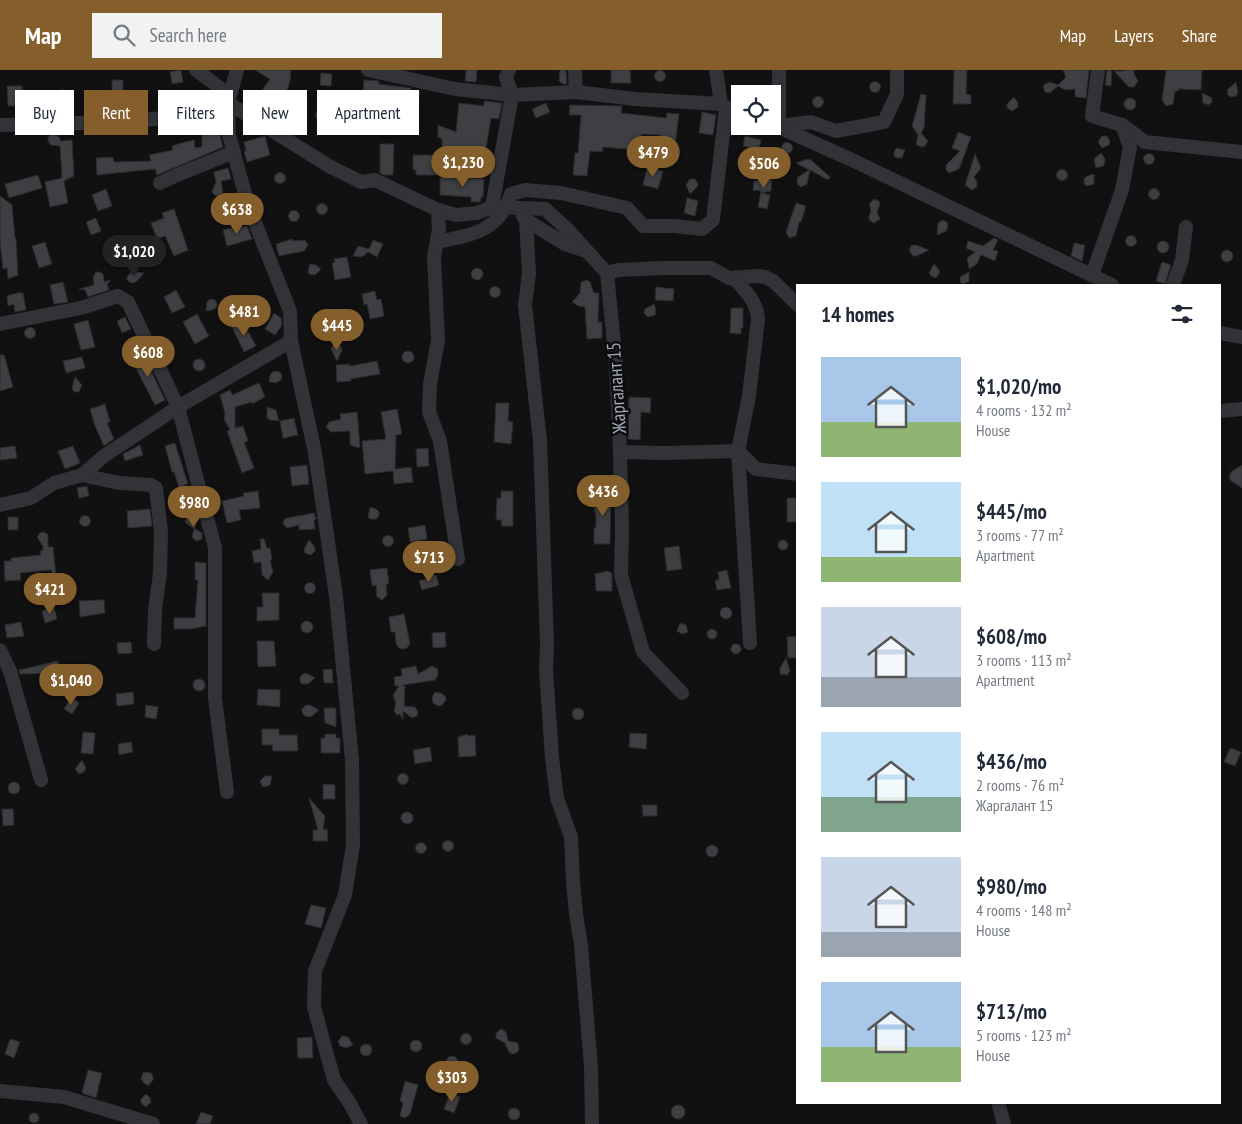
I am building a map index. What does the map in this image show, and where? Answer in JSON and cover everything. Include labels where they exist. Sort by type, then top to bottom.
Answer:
[{"type":"street","points":[[196,70],[221,90]]},
{"type":"street","points":[[232,90],[237,70]]},
{"type":"street","points":[[368,70],[455,89],[512,95],[576,92],[724,106],[731,110]]},
{"type":"street","points":[[492,207],[512,95],[506,76],[509,70]]},
{"type":"street","points":[[575,70],[576,92]]},
{"type":"street","points":[[587,251],[564,244],[526,220],[512,208],[511,194],[525,190],[561,193],[627,208],[643,226],[675,226],[702,229],[713,220],[724,106],[716,70]]},
{"type":"street","points":[[778,85],[779,70]]},
{"type":"street","points":[[781,125],[810,122],[836,131],[884,122],[897,94],[897,70]]},
{"type":"street","points":[[1098,70],[1092,116],[1122,125],[1145,142],[1242,152]]},
{"type":"street","points":[[233,106],[328,166],[361,182],[375,180],[438,210],[456,216],[477,213],[492,207],[545,209],[568,230],[607,273],[618,270],[711,268],[729,278],[765,277],[773,281],[796,303]]},
{"type":"street","points":[[0,125],[128,122],[158,118]]},
{"type":"street","points":[[1092,275],[1122,190],[1129,156],[1130,147],[1122,125]]},
{"type":"street","points":[[781,127],[1110,284]]},
{"type":"street","points":[[229,135],[248,205],[290,311],[291,341],[315,453],[336,596],[352,760],[353,845],[345,896],[315,971],[314,1007],[334,1080],[362,1124]]},
{"type":"street","points":[[160,184],[177,175],[234,152]]},
{"type":"street","points":[[437,242],[472,234],[497,221],[512,208]]},
{"type":"street","points":[[438,210],[439,229],[434,257],[438,340],[430,384],[429,412],[440,440],[458,559]]},
{"type":"street","points":[[526,220],[529,273],[525,305],[540,442],[547,644],[546,671],[552,757],[558,798],[571,837],[573,882],[581,945],[590,1066],[592,1124]]},
{"type":"street","points":[[1174,284],[1186,242],[1186,227]]},
{"type":"street","name":"Жаргалант 15","points":[[607,273],[616,364],[622,529],[621,575],[642,652],[682,693]]},
{"type":"street","points":[[734,278],[755,302],[758,310],[749,396],[738,451],[750,643]]},
{"type":"street","points":[[0,324],[81,308],[118,296],[128,302],[178,407],[215,548],[215,698],[227,792]]},
{"type":"street","points":[[1221,333],[1242,337]]},
{"type":"street","points":[[0,505],[31,498],[54,483],[82,475],[104,456],[178,407],[291,341]]},
{"type":"street","points":[[1221,411],[1242,409]]},
{"type":"street","points":[[620,452],[738,451],[756,468],[796,474]]},
{"type":"street","points":[[82,475],[119,482],[152,485],[156,488],[161,532],[160,573],[155,610],[154,644]]},
{"type":"street","points":[[0,650],[10,671],[41,780]]},
{"type":"street","points":[[0,1091],[64,1097],[153,1124]]},
{"type":"street","points":[[999,1104],[1004,1124]]},
{"type":"building","points":[[181,70],[183,82],[172,84],[170,72]]},
{"type":"building","points":[[255,70],[291,70],[287,90],[263,90],[270,79]]},
{"type":"building","points":[[466,70],[477,70],[476,82],[465,81]]},
{"type":"building","points":[[560,70],[566,70],[567,84],[559,81]]},
{"type":"building","points":[[611,70],[630,70],[631,83],[611,83]]},
{"type":"building","points":[[660,70],[666,76],[660,82],[654,76]]},
{"type":"building","points":[[954,70],[967,70],[966,94],[971,95],[971,104],[953,104]]},
{"type":"building","points":[[1063,70],[1089,70],[1086,98],[1075,97],[1075,89],[1065,90],[1058,86],[1050,93],[1045,92],[1043,87],[1045,84],[1050,82],[1058,85],[1066,77]]},
{"type":"building","points":[[1107,70],[1112,71],[1111,86],[1105,85]]},
{"type":"building","points":[[1134,70],[1138,81],[1134,87],[1129,87],[1114,71]]},
{"type":"building","points":[[1166,70],[1202,70],[1201,90],[1179,89],[1175,91],[1173,104],[1166,106],[1162,100]]},
{"type":"building","points":[[321,73],[332,74],[331,86],[320,85]]},
{"type":"building","points":[[112,80],[123,80],[123,90],[112,90]]},
{"type":"building","points":[[364,80],[379,81],[378,84],[411,88],[411,90],[363,90]]},
{"type":"building","points":[[875,81],[881,87],[875,93],[869,87]]},
{"type":"building","points":[[1236,82],[1238,93],[1236,96],[1231,97],[1227,94],[1228,89]]},
{"type":"building","points":[[7,86],[22,86],[22,90],[15,90],[15,106],[8,106]]},
{"type":"building","points":[[1202,93],[1212,98],[1212,102],[1209,105],[1203,103]]},
{"type":"building","points":[[921,94],[926,95],[924,128],[921,133],[928,141],[922,147],[916,145],[918,135],[912,126]]},
{"type":"building","points":[[818,96],[824,102],[818,108],[812,102]]},
{"type":"building","points":[[1014,97],[1018,107],[1012,111],[1007,108],[1007,104]]},
{"type":"building","points":[[1130,98],[1136,104],[1130,110],[1124,104]]},
{"type":"building","points":[[484,101],[502,103],[499,119],[491,118],[486,148],[478,147],[475,161],[446,175],[416,175],[416,170],[413,170],[413,155],[442,155],[442,139],[438,137],[438,125],[456,132],[459,103],[484,106]]},
{"type":"building","points":[[546,103],[550,112],[536,118],[532,109]]},
{"type":"building","points":[[570,105],[622,106],[621,113],[666,118],[667,113],[679,114],[674,153],[659,152],[660,135],[642,134],[639,150],[603,147],[602,152],[590,151],[587,176],[573,175],[575,153],[578,153],[581,115],[569,115]]},
{"type":"building","points":[[702,112],[716,115],[713,135],[699,133]]},
{"type":"building","points":[[958,132],[971,137],[959,169],[949,173],[946,170],[946,165],[960,151],[952,148]]},
{"type":"building","points":[[55,135],[61,141],[72,140],[74,176],[64,181],[68,203],[50,207],[45,182],[62,178],[60,146],[51,145],[48,137]]},
{"type":"building","points":[[202,135],[220,135],[223,147],[157,175],[155,169],[97,175],[96,158],[113,157],[114,162],[151,161],[149,155],[173,150],[172,146],[178,144],[194,140],[195,148],[202,147]]},
{"type":"building","points":[[265,136],[270,155],[247,162],[244,142]]},
{"type":"building","points":[[745,136],[761,140],[759,149],[743,146]]},
{"type":"building","points":[[1102,136],[1107,136],[1110,141],[1109,145],[1102,148],[1098,142]]},
{"type":"building","points":[[785,143],[789,143],[792,148],[791,152],[785,153],[782,150],[782,146]]},
{"type":"building","points":[[380,144],[394,144],[393,175],[380,173]]},
{"type":"building","points":[[897,148],[905,150],[902,158],[894,156],[894,151]]},
{"type":"building","points":[[1101,153],[1105,163],[1103,166],[1096,168],[1094,159]]},
{"type":"building","points":[[1149,153],[1155,159],[1149,165],[1143,159]]},
{"type":"building","points":[[975,154],[981,168],[974,177],[977,187],[972,190],[965,185]]},
{"type":"building","points":[[807,159],[811,160],[830,177],[828,180],[810,170],[807,184],[801,187],[798,185],[798,177],[809,170],[796,163]]},
{"type":"building","points":[[228,168],[231,179],[221,181],[223,192],[220,196],[216,196],[212,192],[216,182],[214,172]]},
{"type":"building","points":[[647,168],[663,171],[658,189],[643,185]]},
{"type":"building","points":[[1062,169],[1068,175],[1062,181],[1056,175]]},
{"type":"building","points":[[280,172],[286,178],[280,184],[274,178]]},
{"type":"building","points":[[760,173],[772,174],[771,191],[761,193],[770,195],[767,209],[758,207],[761,191],[753,190],[754,181],[759,181]]},
{"type":"building","points":[[1094,174],[1094,184],[1087,186],[1084,184],[1084,179],[1087,176]]},
{"type":"building","points":[[38,175],[42,188],[9,198],[5,184]]},
{"type":"building","points":[[440,177],[484,179],[483,197],[481,197],[480,202],[471,202],[471,197],[440,195]]},
{"type":"building","points":[[690,179],[695,179],[698,184],[690,194],[686,185]]},
{"type":"building","points":[[1154,188],[1160,194],[1154,200],[1148,194]]},
{"type":"building","points":[[106,189],[112,206],[98,211],[92,195]]},
{"type":"building","points":[[0,196],[12,205],[16,238],[18,275],[8,279],[7,268],[3,269],[0,241]]},
{"type":"building","points":[[687,198],[698,201],[695,216],[684,213]]},
{"type":"building","points":[[874,199],[879,201],[880,204],[877,212],[880,219],[874,223],[869,220],[871,210],[869,204]]},
{"type":"building","points":[[322,203],[328,209],[322,215],[316,209]]},
{"type":"building","points":[[796,203],[806,206],[801,222],[799,222],[796,236],[789,238],[786,232]]},
{"type":"building","points":[[174,209],[188,250],[174,256],[165,236],[157,239],[151,223],[164,218],[162,213]]},
{"type":"building","points":[[294,210],[300,216],[294,222],[288,216]]},
{"type":"building","points":[[96,218],[101,231],[91,235],[86,222]]},
{"type":"building","points":[[942,220],[947,222],[948,227],[946,231],[937,235],[938,223]]},
{"type":"building","points":[[247,226],[252,239],[227,246],[223,230]]},
{"type":"building","points":[[1131,235],[1137,241],[1131,247],[1125,241]]},
{"type":"building","points":[[994,238],[998,240],[993,250],[998,251],[995,261],[981,255],[977,264],[969,269],[967,258],[975,252],[966,248],[968,241],[983,246]]},
{"type":"building","points":[[292,239],[293,241],[305,240],[308,245],[304,251],[279,256],[276,244]]},
{"type":"building","points":[[373,240],[383,244],[377,257],[368,252],[362,257],[353,256],[358,246],[369,249]]},
{"type":"building","points":[[1163,241],[1169,247],[1163,253],[1157,247]]},
{"type":"building","points":[[45,242],[52,264],[39,268],[32,246]]},
{"type":"building","points":[[1074,243],[1085,245],[1082,261],[1071,256]]},
{"type":"building","points":[[914,245],[929,250],[913,256],[909,250]]},
{"type":"building","points":[[1227,250],[1233,256],[1227,262],[1221,256]]},
{"type":"building","points":[[347,257],[351,277],[335,280],[332,263],[335,262],[334,259]]},
{"type":"building","points":[[1162,262],[1171,265],[1165,284],[1156,281]]},
{"type":"building","points":[[310,264],[316,265],[321,269],[315,275],[309,274]]},
{"type":"building","points":[[934,264],[940,271],[935,278],[929,273]]},
{"type":"building","points":[[477,268],[483,274],[477,280],[471,274]]},
{"type":"building","points":[[96,272],[103,274],[104,282],[111,280],[107,284],[109,290],[88,297],[85,290],[79,289],[94,285],[93,277]]},
{"type":"building","points":[[131,272],[144,273],[136,282],[131,283],[127,280],[127,277]]},
{"type":"building","points":[[969,272],[969,282],[962,284],[960,277]]},
{"type":"building","points":[[587,280],[590,282],[594,293],[599,293],[598,322],[602,322],[602,338],[587,339],[585,307],[578,306],[572,302],[580,293],[581,282]]},
{"type":"building","points":[[63,282],[68,302],[54,304],[50,285]]},
{"type":"building","points":[[495,286],[501,292],[495,298],[489,292]]},
{"type":"building","points":[[656,287],[674,289],[673,301],[655,300]]},
{"type":"building","points":[[176,290],[185,307],[172,313],[164,297]]},
{"type":"building","points":[[375,291],[377,300],[381,299],[384,316],[370,319],[367,304],[364,305],[362,294]]},
{"type":"building","points":[[20,292],[23,293],[26,310],[15,312],[14,304],[8,306],[7,296]]},
{"type":"building","points":[[210,299],[215,300],[217,307],[206,311],[207,302]]},
{"type":"building","points":[[654,304],[655,315],[648,317],[644,313],[645,309]]},
{"type":"building","points":[[731,308],[743,308],[743,328],[741,328],[741,334],[730,333]]},
{"type":"building","points":[[332,309],[338,315],[332,321],[326,315]]},
{"type":"building","points":[[274,313],[281,318],[282,325],[275,335],[265,329]]},
{"type":"building","points":[[197,314],[209,336],[195,344],[183,322]]},
{"type":"building","points":[[125,317],[131,329],[122,333],[117,321]]},
{"type":"building","points":[[88,320],[95,347],[81,350],[74,324]]},
{"type":"building","points":[[243,322],[256,346],[244,352],[232,327]]},
{"type":"building","points":[[30,327],[36,333],[30,339],[24,333]]},
{"type":"building","points":[[338,344],[342,350],[337,361],[331,349],[332,346]]},
{"type":"building","points":[[406,351],[410,351],[414,357],[410,363],[406,363],[402,359],[402,355]]},
{"type":"building","points":[[142,352],[165,400],[155,405],[130,357]]},
{"type":"building","points":[[0,355],[4,355],[13,387],[0,391]]},
{"type":"building","points":[[82,357],[85,368],[66,373],[63,361]]},
{"type":"building","points":[[199,359],[205,365],[199,371],[193,365]]},
{"type":"building","points":[[377,361],[380,374],[351,379],[351,381],[337,382],[336,365],[350,364],[350,366]]},
{"type":"building","points":[[274,371],[280,372],[282,376],[281,380],[276,383],[269,382],[270,375]]},
{"type":"building","points":[[75,377],[82,385],[79,392],[75,392],[72,389]]},
{"type":"building","points":[[259,383],[265,397],[252,404],[252,402],[235,407],[235,428],[243,426],[248,441],[244,442],[254,468],[242,473],[227,431],[230,430],[224,419],[225,413],[220,395],[230,390],[232,395]]},
{"type":"building","points":[[629,397],[651,398],[650,413],[641,412],[640,440],[628,439]]},
{"type":"building","points":[[496,403],[509,403],[508,421],[513,422],[511,444],[494,442]]},
{"type":"building","points":[[105,404],[110,422],[107,423],[114,439],[104,446],[90,409]]},
{"type":"building","points":[[267,407],[276,410],[279,421],[267,418]]},
{"type":"building","points":[[397,409],[402,434],[396,435],[395,469],[411,467],[413,482],[394,484],[393,471],[365,474],[362,441],[386,439],[381,412]]},
{"type":"building","points":[[357,412],[360,448],[350,445],[350,431],[331,432],[326,427],[329,422],[341,419],[340,414]]},
{"type":"building","points":[[294,418],[298,435],[283,438],[280,421]]},
{"type":"building","points":[[175,443],[188,484],[179,487],[174,472],[172,472],[165,446]]},
{"type":"building","points":[[140,445],[143,455],[125,461],[123,454]]},
{"type":"building","points":[[15,446],[17,458],[0,460],[0,448]]},
{"type":"building","points":[[73,446],[80,463],[65,469],[58,451]]},
{"type":"building","points":[[428,448],[429,466],[417,467],[416,449]]},
{"type":"building","points":[[307,465],[309,484],[292,486],[290,467]]},
{"type":"building","points":[[1242,465],[1242,488],[1231,481],[1229,477],[1231,472]]},
{"type":"building","points":[[87,486],[89,496],[79,498],[77,488]]},
{"type":"building","points":[[599,487],[611,487],[610,544],[594,544],[596,515],[594,509],[598,504]]},
{"type":"building","points":[[258,491],[260,508],[239,510],[241,520],[227,523],[222,501],[244,496],[243,493]]},
{"type":"building","points":[[501,491],[513,491],[513,526],[501,526],[502,520],[496,520],[497,498],[501,498]]},
{"type":"building","points":[[787,498],[796,498],[796,522],[787,522]]},
{"type":"building","points":[[370,507],[379,512],[379,516],[376,519],[368,517]]},
{"type":"building","points":[[150,509],[152,526],[128,528],[127,511]]},
{"type":"building","points":[[314,513],[316,519],[314,520],[315,529],[299,530],[299,525],[287,528],[283,524],[287,518]]},
{"type":"building","points":[[189,515],[195,518],[195,529],[202,533],[202,539],[196,541],[192,537],[194,529],[185,522],[186,516]]},
{"type":"building","points":[[83,516],[87,516],[90,521],[89,525],[83,526],[80,523],[80,519]]},
{"type":"building","points":[[8,517],[18,517],[18,530],[8,530]]},
{"type":"building","points":[[425,525],[427,539],[410,542],[408,528]]},
{"type":"building","points":[[43,532],[48,534],[48,547],[53,547],[56,576],[54,576],[51,570],[20,573],[21,580],[5,581],[4,561],[11,561],[11,558],[41,555],[40,551],[43,551],[42,548],[44,548],[37,537]]},
{"type":"building","points":[[388,535],[394,541],[388,547],[382,541]]},
{"type":"building","points":[[260,539],[264,539],[267,548],[270,548],[273,572],[268,580],[262,575],[261,562],[254,563],[252,551],[261,549]]},
{"type":"building","points":[[309,540],[315,547],[315,551],[311,555],[305,553],[304,550]]},
{"type":"building","points":[[781,540],[785,540],[788,545],[787,549],[781,550],[778,547],[778,543]]},
{"type":"building","points":[[679,546],[682,569],[667,571],[664,548]]},
{"type":"building","points":[[195,562],[206,563],[206,626],[174,629],[174,618],[195,618],[198,580],[195,580]]},
{"type":"building","points":[[387,568],[389,584],[386,584],[387,595],[382,600],[377,597],[376,585],[372,586],[370,570]]},
{"type":"building","points":[[727,570],[731,588],[717,590],[715,580],[719,580],[718,572]]},
{"type":"building","points":[[607,571],[612,573],[612,591],[596,591],[595,574]]},
{"type":"building","points":[[436,575],[439,585],[422,590],[419,581]]},
{"type":"building","points":[[310,582],[316,588],[310,594],[304,588]]},
{"type":"building","points":[[262,593],[279,593],[279,620],[257,621],[257,607],[263,607]]},
{"type":"building","points":[[104,600],[105,613],[80,617],[79,601]]},
{"type":"building","points":[[54,607],[57,619],[45,623],[42,611]]},
{"type":"building","points":[[724,607],[728,607],[732,613],[728,619],[724,619],[720,615],[720,611]]},
{"type":"building","points":[[404,614],[410,644],[407,648],[403,649],[399,648],[396,644],[395,632],[391,632],[389,617]]},
{"type":"building","points":[[307,621],[313,627],[307,633],[301,627]]},
{"type":"building","points":[[21,622],[24,636],[7,638],[5,625]]},
{"type":"building","points":[[680,623],[686,625],[688,632],[682,634],[677,631]]},
{"type":"building","points":[[710,629],[714,629],[717,634],[716,638],[710,639],[707,636],[707,632]]},
{"type":"building","points":[[445,632],[446,647],[433,648],[432,633]]},
{"type":"building","points":[[796,636],[796,658],[788,658],[787,637]]},
{"type":"building","points":[[257,641],[274,641],[276,666],[258,667]]},
{"type":"building","points":[[131,642],[132,653],[118,654],[117,643]]},
{"type":"building","points":[[734,644],[738,644],[741,649],[740,653],[734,654],[731,651],[731,647]]},
{"type":"building","points":[[786,658],[790,671],[787,675],[780,674],[780,668]]},
{"type":"building","points":[[58,661],[59,668],[63,668],[62,673],[20,674],[19,670]]},
{"type":"building","points":[[416,666],[418,674],[432,666],[438,669],[438,675],[435,680],[403,685],[403,687],[405,685],[404,706],[415,707],[418,712],[417,716],[412,718],[403,711],[403,720],[400,714],[397,715],[394,711],[396,703],[393,695],[399,686],[395,686],[394,677],[402,676],[401,669]]},
{"type":"building","points":[[332,669],[333,683],[324,683],[323,670]]},
{"type":"building","points":[[304,673],[315,678],[308,684],[302,684],[300,677]]},
{"type":"building","points":[[199,679],[205,685],[199,691],[193,685]]},
{"type":"building","points":[[258,689],[280,690],[280,707],[257,705]]},
{"type":"building","points":[[133,692],[134,704],[117,706],[116,694]]},
{"type":"building","points":[[435,692],[445,696],[446,700],[442,705],[438,706],[433,703],[432,697]]},
{"type":"building","points":[[71,697],[79,703],[72,714],[64,709]]},
{"type":"building","points":[[146,705],[158,707],[156,719],[145,717]]},
{"type":"building","points":[[306,705],[319,710],[311,717],[305,716],[302,713],[302,709]]},
{"type":"building","points":[[324,708],[336,708],[336,727],[325,723]]},
{"type":"building","points":[[576,708],[580,708],[584,714],[580,720],[576,720],[572,716],[572,712]]},
{"type":"building","points":[[262,729],[279,729],[279,735],[297,735],[298,751],[273,751],[272,745],[262,745]]},
{"type":"building","points":[[83,732],[95,733],[93,754],[81,753]]},
{"type":"building","points":[[630,733],[647,734],[646,749],[629,747]]},
{"type":"building","points":[[325,734],[336,734],[336,738],[340,738],[340,753],[321,753],[321,738],[325,738]]},
{"type":"building","points":[[468,734],[468,736],[475,735],[476,756],[459,757],[458,737]]},
{"type":"building","points":[[131,742],[133,752],[119,755],[118,744]]},
{"type":"building","points":[[430,747],[432,761],[415,764],[413,750]]},
{"type":"building","points":[[1230,748],[1241,752],[1235,766],[1224,762]]},
{"type":"building","points":[[82,760],[86,768],[84,772],[79,774],[75,769]]},
{"type":"building","points":[[403,773],[409,779],[403,785],[397,779]]},
{"type":"building","points":[[265,776],[272,776],[270,785],[265,787],[262,786],[260,781]]},
{"type":"building","points":[[12,782],[16,782],[20,788],[16,794],[12,794],[8,790],[8,786]]},
{"type":"building","points":[[323,784],[335,785],[335,799],[323,799]]},
{"type":"building","points":[[309,798],[325,816],[323,830],[327,829],[328,841],[313,841],[313,830],[318,830]]},
{"type":"building","points":[[642,805],[657,805],[657,816],[643,816]]},
{"type":"building","points":[[2,809],[13,809],[14,825],[3,826]]},
{"type":"building","points":[[405,812],[409,812],[413,818],[409,824],[405,824],[401,820],[401,816]]},
{"type":"building","points":[[446,841],[450,841],[453,846],[452,850],[446,851],[443,848],[443,844]]},
{"type":"building","points":[[421,842],[427,848],[421,854],[415,848]]},
{"type":"building","points":[[710,845],[714,845],[718,851],[714,857],[710,857],[706,853],[706,849]]},
{"type":"building","points":[[311,905],[326,908],[321,928],[305,924]]},
{"type":"building","points":[[501,1029],[506,1032],[508,1041],[518,1043],[519,1050],[516,1053],[512,1054],[509,1052],[505,1043],[496,1038],[496,1033]]},
{"type":"building","points":[[464,1034],[468,1034],[471,1039],[470,1043],[464,1044],[461,1041],[461,1037]]},
{"type":"building","points":[[342,1036],[348,1037],[353,1045],[346,1048],[340,1046],[338,1041]]},
{"type":"building","points":[[312,1037],[313,1058],[298,1058],[297,1038]]},
{"type":"building","points":[[10,1039],[20,1042],[14,1058],[5,1054]]},
{"type":"building","points":[[414,1040],[418,1040],[422,1046],[418,1052],[414,1052],[410,1048],[410,1044]]},
{"type":"building","points":[[364,1044],[368,1044],[372,1050],[368,1056],[364,1056],[360,1052],[360,1048]]},
{"type":"building","points":[[450,1056],[454,1056],[458,1062],[454,1068],[450,1068],[446,1064],[446,1060]]},
{"type":"building","points":[[88,1070],[102,1073],[96,1098],[82,1093]]},
{"type":"building","points":[[143,1073],[151,1073],[153,1076],[153,1080],[148,1086],[141,1079]]},
{"type":"building","points":[[405,1081],[418,1085],[410,1114],[405,1118],[400,1116],[403,1103],[400,1101]]},
{"type":"building","points":[[450,1093],[460,1097],[454,1113],[444,1109]]},
{"type":"building","points":[[146,1094],[151,1102],[146,1107],[141,1103],[141,1099]]},
{"type":"building","points":[[678,1105],[683,1107],[685,1112],[683,1117],[678,1119],[673,1117],[671,1112],[673,1107]]},
{"type":"building","points":[[512,1108],[516,1108],[520,1114],[516,1120],[512,1120],[508,1116],[508,1112]]},
{"type":"building","points":[[201,1112],[213,1116],[210,1124],[196,1124]]},
{"type":"building","points":[[32,1113],[36,1113],[39,1118],[38,1122],[32,1123],[29,1120],[29,1116]]}]
